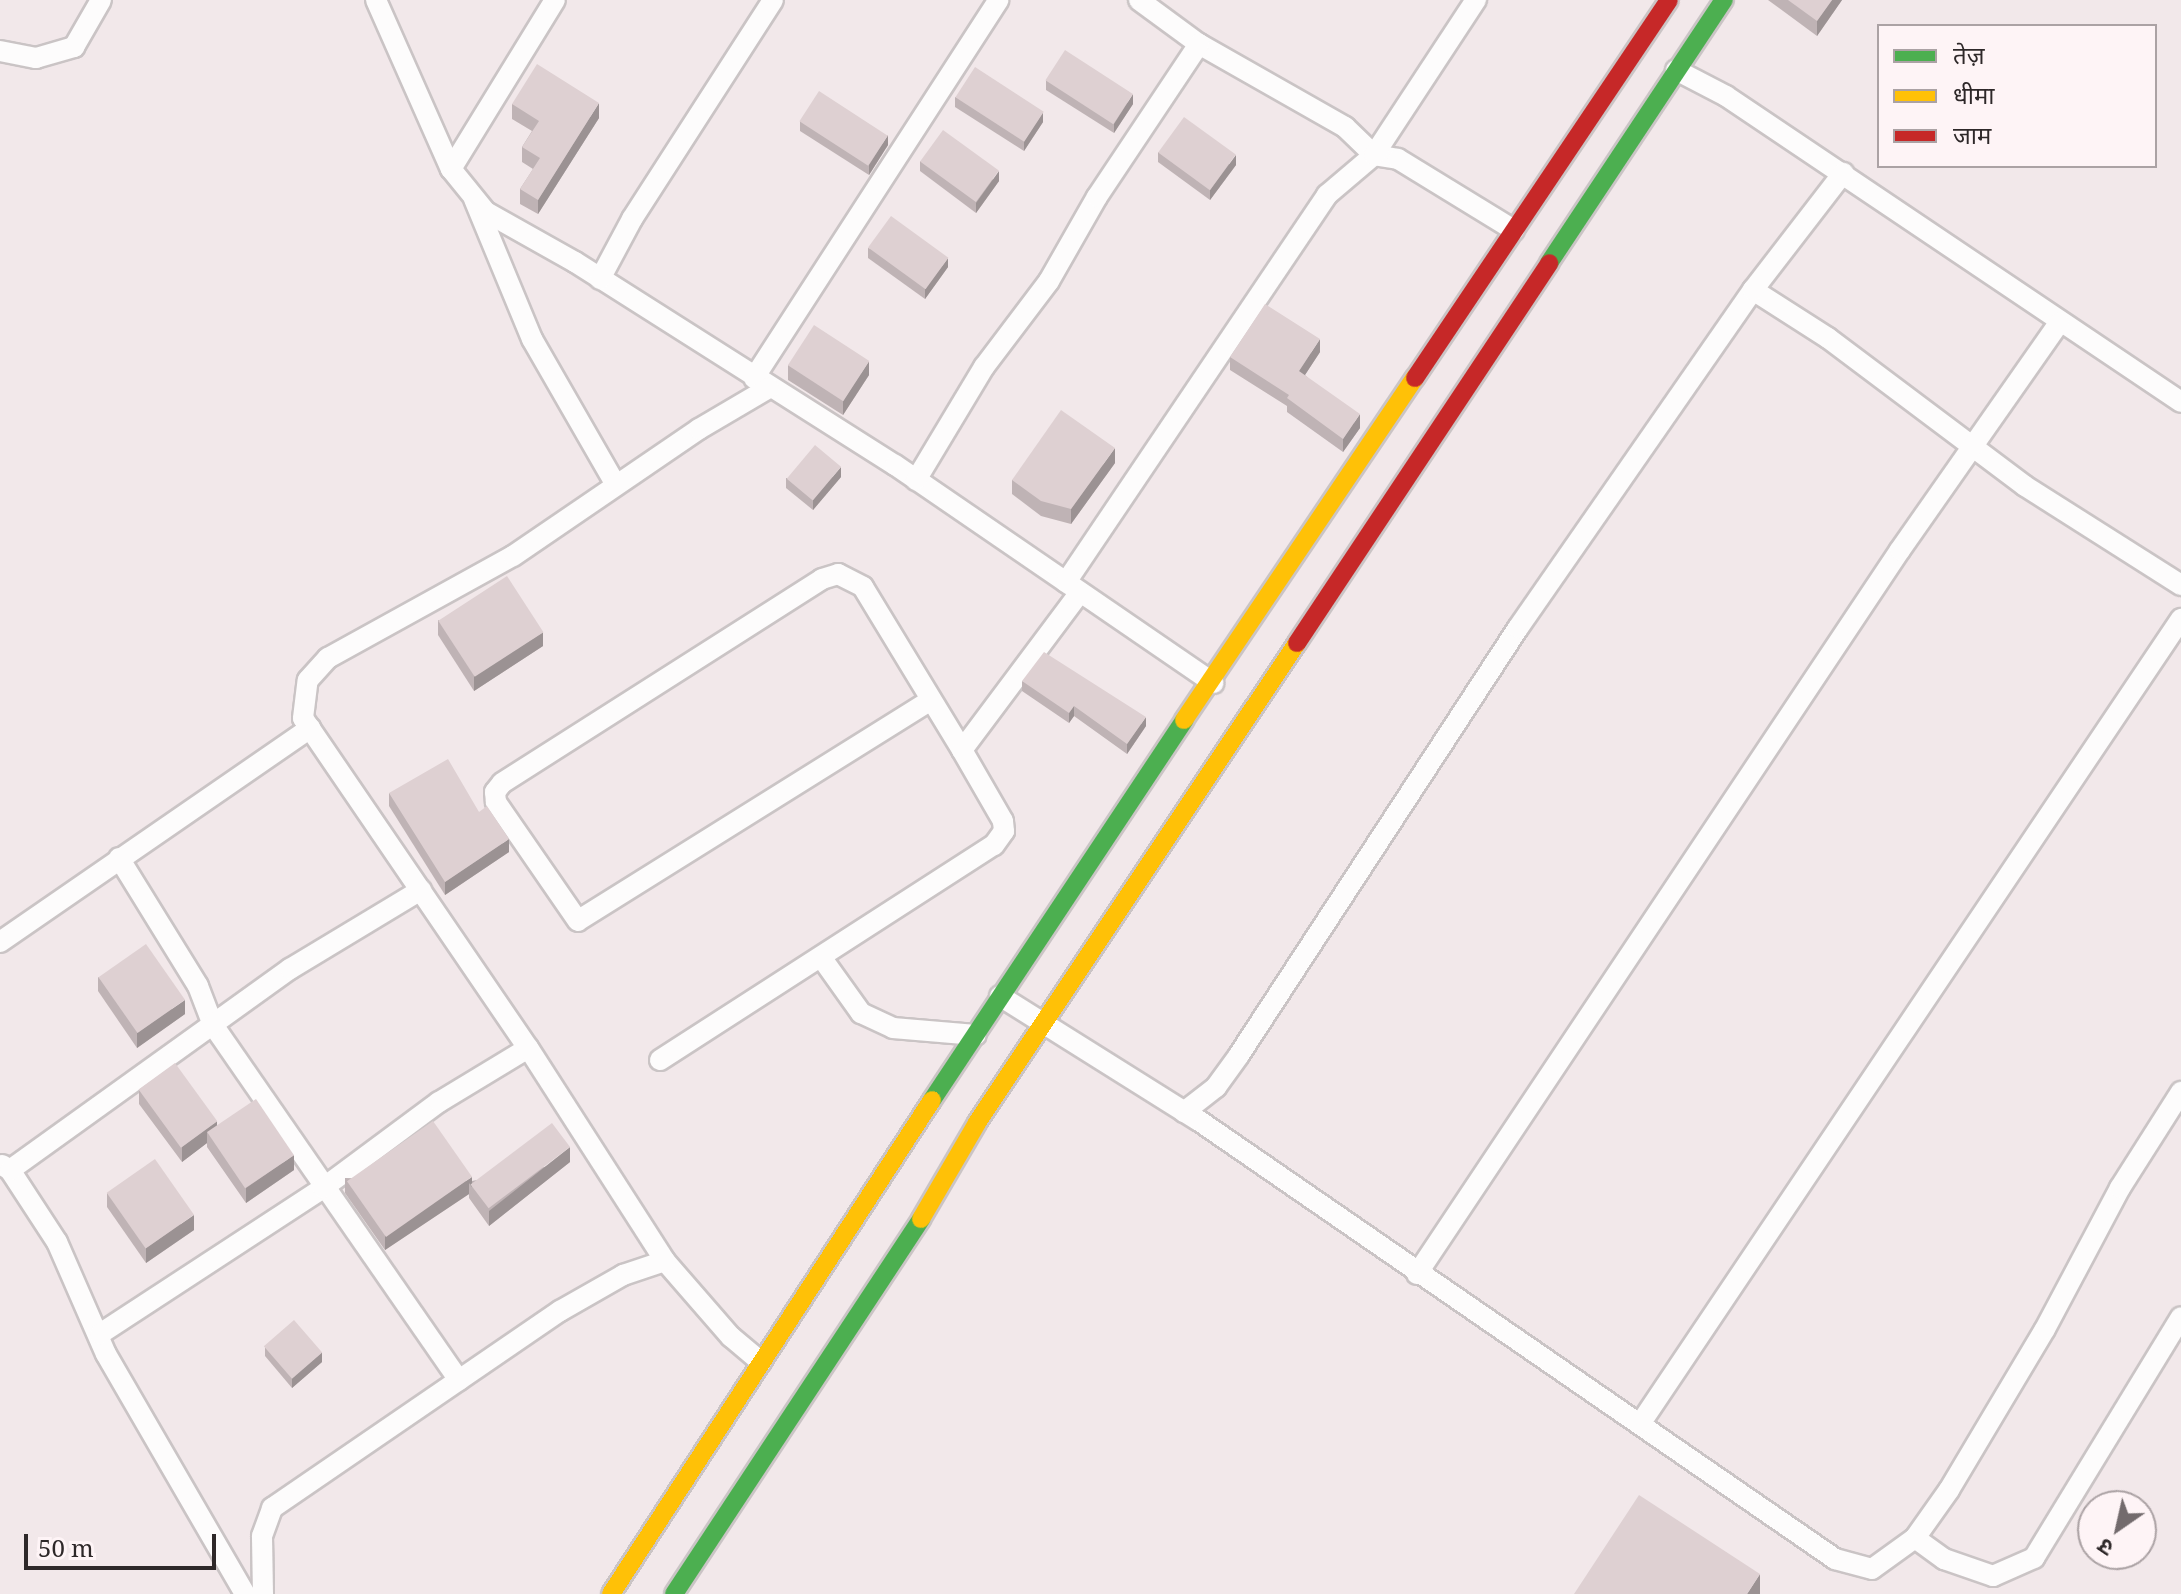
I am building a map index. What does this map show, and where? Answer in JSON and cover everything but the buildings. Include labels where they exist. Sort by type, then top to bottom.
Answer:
[{"type":"street","points":[[0,51],[36,58],[74,47],[101,0]]},
{"type":"street","points":[[376,0],[451,169],[486,212],[600,279],[916,480],[1213,683]]},
{"type":"street","points":[[451,169],[555,0]]},
{"type":"street","points":[[600,279],[632,219],[773,0]]},
{"type":"street","points":[[761,1362],[731,1337],[665,1261],[528,1048],[303,718],[308,680],[328,658],[513,556],[762,383],[999,0]]},
{"type":"street","points":[[1139,0],[1199,44],[1345,127],[1374,155],[1398,159],[1514,230]]},
{"type":"street","points":[[962,750],[1073,587],[1327,195],[1374,155],[1476,0]]},
{"type":"street","points":[[611,1594],[1000,996],[1213,683],[1281,573],[1358,468],[1669,0]]},
{"type":"street","points":[[674,1594],[1045,1023],[1724,0]]},
{"type":"street","points":[[916,480],[984,367],[1049,281],[1097,197],[1199,44]]},
{"type":"street","points":[[1676,70],[1726,96],[2059,323],[2181,402]]},
{"type":"street","points":[[1184,1112],[1216,1087],[1239,1055],[1437,748],[1753,290],[1843,173]]},
{"type":"street","points":[[473,196],[532,339],[616,485]]},
{"type":"street","points":[[1753,290],[1828,338],[1974,449],[2181,585]]},
{"type":"street","points":[[1417,1274],[1900,550],[1974,449],[2059,323]]},
{"type":"street","points":[[660,1060],[994,845],[1004,831],[1003,821],[962,750],[863,587],[838,574],[822,579],[502,783],[496,802],[578,921],[931,700]]},
{"type":"street","points":[[1640,1424],[2181,619]]},
{"type":"street","points":[[0,942],[310,728]]},
{"type":"street","points":[[119,858],[198,986],[213,1025],[323,1188],[459,1380]]},
{"type":"street","points":[[245,1594],[165,1463],[57,1242],[5,1167],[290,969],[421,890]]},
{"type":"street","points":[[821,957],[861,1013],[893,1028],[976,1035]]},
{"type":"street","points":[[1000,996],[1184,1112],[1417,1274],[1852,1567],[1872,1569],[1915,1538],[2006,1399],[2120,1188],[2181,1092]]},
{"type":"street","points":[[100,1334],[323,1188],[439,1102],[528,1048]]},
{"type":"street","points":[[263,1594],[262,1536],[272,1508],[604,1285],[665,1261]]},
{"type":"street","points":[[1915,1538],[1944,1559],[1993,1576],[2034,1558],[2173,1348],[2181,1317]]},
{"type":"traffic: fast","points":[[1549,263],[1724,0]]},
{"type":"traffic: fast","points":[[932,1100],[1184,720]]},
{"type":"traffic: fast","points":[[674,1594],[921,1219]]},
{"type":"traffic: slow","points":[[1184,720],[1415,378]]},
{"type":"traffic: slow","points":[[921,1219],[977,1123],[1297,643]]},
{"type":"traffic: slow","points":[[611,1594],[932,1100]]},
{"type":"traffic: jam","points":[[1415,378],[1669,0]]},
{"type":"traffic: jam","points":[[1297,643],[1549,263]]}]
